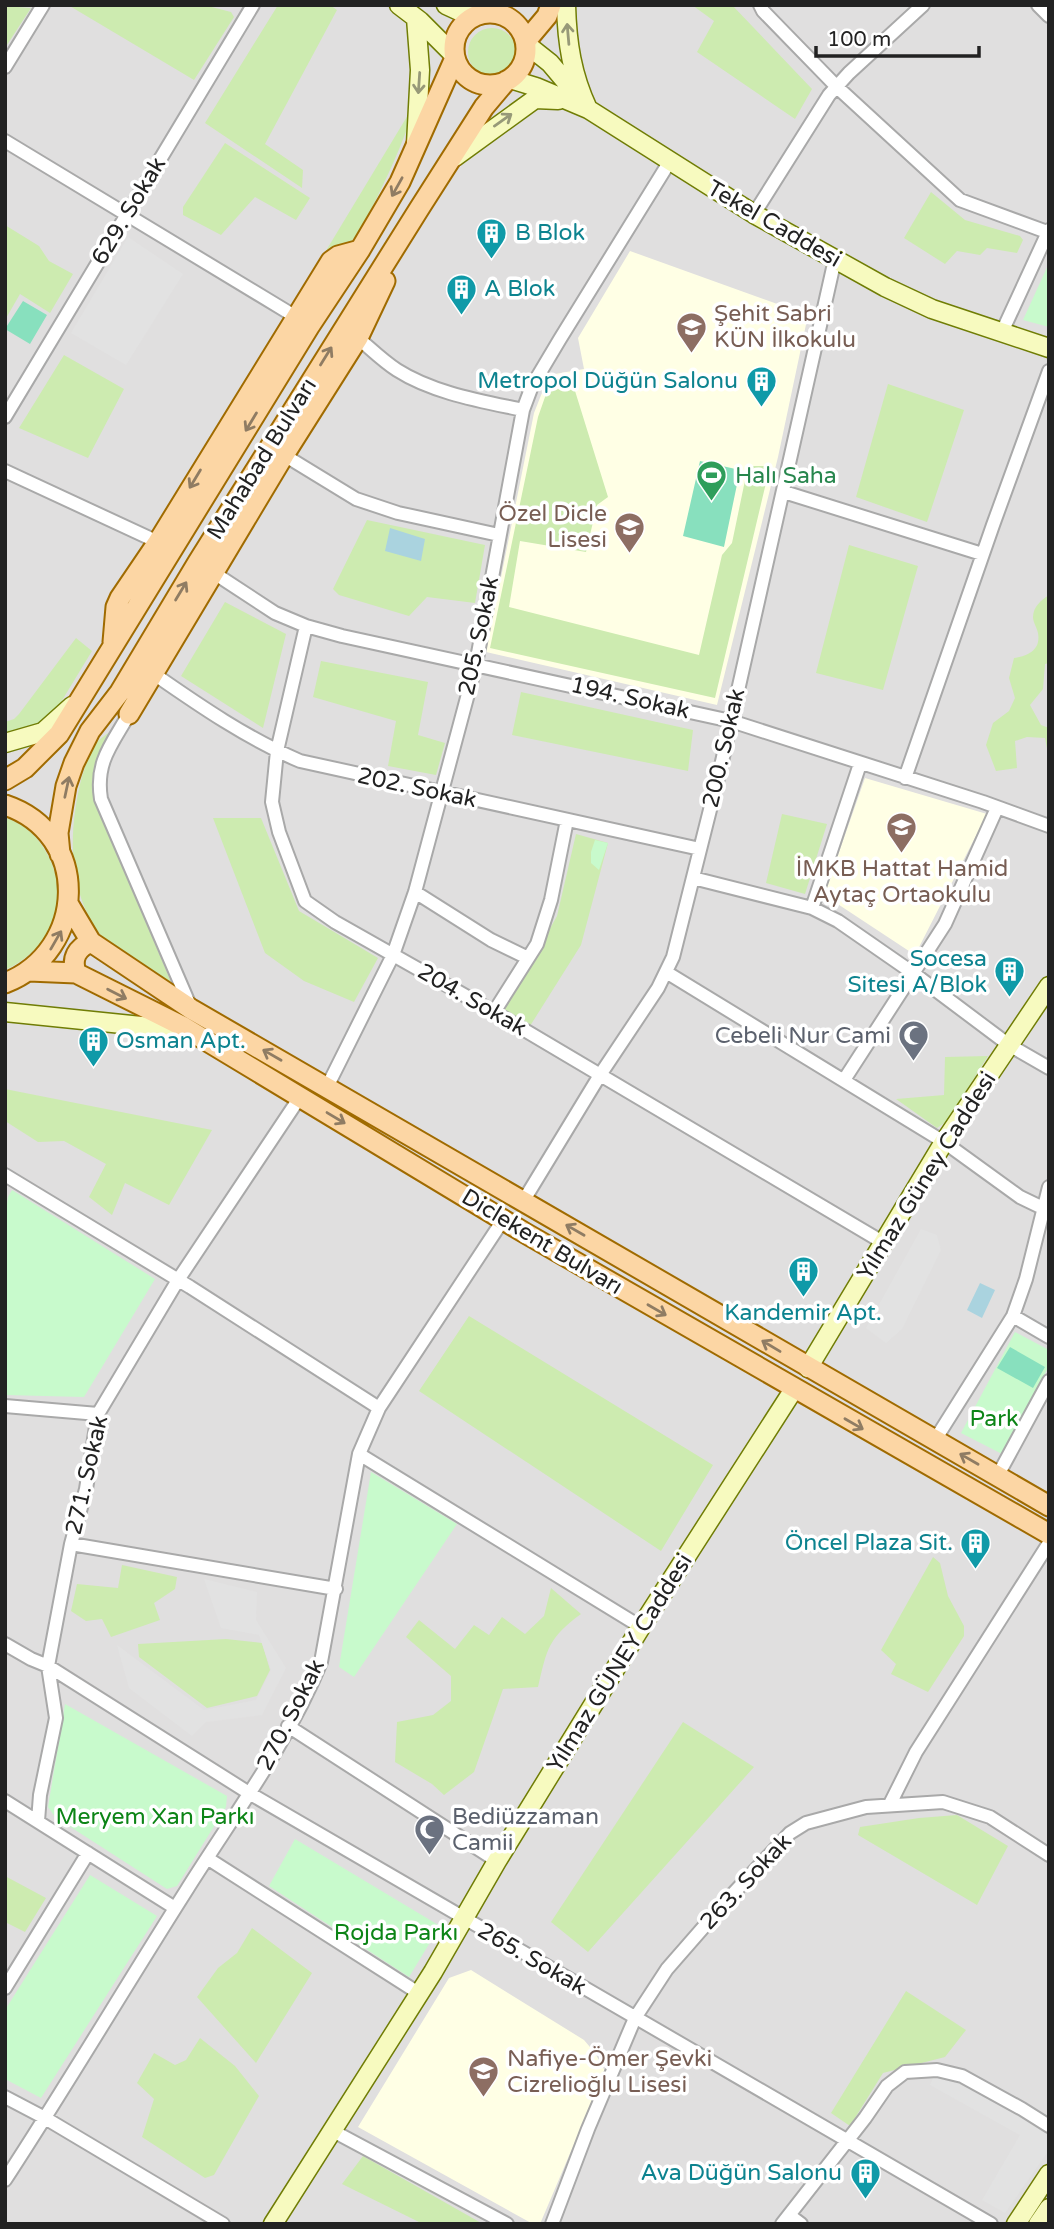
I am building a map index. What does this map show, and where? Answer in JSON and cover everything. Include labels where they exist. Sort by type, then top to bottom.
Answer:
[{"type":"main road","points":[[526,43],[547,16],[551,5]]},
{"type":"main road","points":[[482,12],[505,15],[515,22],[526,43],[522,67],[508,80],[491,85],[472,81],[464,75],[454,57],[454,39],[458,30],[482,12]]},
{"type":"main road","name":"Mahabad Bulvarı","points":[[5,780],[25,768],[59,734],[309,327],[360,250],[400,182],[454,57]]},
{"type":"main road","name":"Mahabad Bulvarı","points":[[60,854],[58,833],[66,786],[90,731],[120,692],[449,161],[484,107],[508,80]]},
{"type":"main road","points":[[129,714],[284,455],[358,338],[419,209]]},
{"type":"main road","points":[[112,648],[116,607],[296,317],[331,261],[338,256],[360,250]]},
{"type":"main road","points":[[120,692],[129,714]]},
{"type":"main road","points":[[5,805],[30,818],[47,834],[60,854],[68,879],[69,905],[56,942],[44,958],[29,971],[5,983]]},
{"type":"main road","name":"Diclekent Bulvarı","points":[[69,905],[91,942],[191,1009],[1049,1506]]},
{"type":"main road","points":[[76,972],[76,954],[81,947],[91,942]]},
{"type":"main road","name":"Diclekent Bulvarı","points":[[29,971],[76,972],[184,1028],[503,1220],[1049,1534]]},
{"type":"street","points":[[5,67],[43,5]]},
{"type":"street","name":"629. Sokak","points":[[5,417],[253,5]]},
{"type":"street","points":[[399,5],[416,18],[454,57]]},
{"type":"street","points":[[446,5],[482,12]]},
{"type":"street","points":[[566,5],[569,45],[577,84],[588,109]]},
{"type":"street","points":[[754,214],[837,86],[923,5]]},
{"type":"street","points":[[1038,5],[1049,16]]},
{"type":"street","points":[[761,8],[837,86],[960,200],[1048,231],[1002,332]]},
{"type":"street","points":[[415,147],[420,70],[416,18]]},
{"type":"street","points":[[526,43],[550,63],[588,109]]},
{"type":"street","name":"Tekel Caddesi","points":[[508,80],[541,89],[588,109],[754,214],[932,309],[1049,348]]},
{"type":"street","points":[[449,161],[534,99],[551,99],[588,109]]},
{"type":"street","points":[[5,141],[296,317]]},
{"type":"street","name":"205. Sokak","points":[[327,1087],[393,955],[415,892],[475,664],[523,410],[532,386],[559,339],[670,161]]},
{"type":"street","name":"200. Sokak","points":[[524,1200],[600,1076],[643,1012],[673,957],[731,721],[835,259]]},
{"type":"street","points":[[358,338],[396,369],[419,381],[480,401],[523,410]]},
{"type":"street","points":[[905,778],[982,554],[1049,371]]},
{"type":"street","points":[[284,455],[356,499],[398,513],[499,535]]},
{"type":"street","points":[[5,471],[158,542]]},
{"type":"street","points":[[784,492],[982,554]]},
{"type":"street","name":"194. Sokak","points":[[214,573],[275,613],[306,626],[731,721],[1049,826]]},
{"type":"street","name":"204. Sokak","points":[[306,626],[277,751],[272,802],[305,901],[335,922],[494,1012],[884,1243]]},
{"type":"street","name":"202. Sokak","points":[[154,674],[209,711],[277,751],[300,761],[700,849]]},
{"type":"street","points":[[5,743],[43,732],[80,699]]},
{"type":"street","points":[[129,714],[101,764],[101,799],[191,1009]]},
{"type":"street","points":[[812,908],[860,764]]},
{"type":"street","points":[[844,1080],[945,924],[997,807]]},
{"type":"street","points":[[494,1012],[537,944],[551,900],[567,820]]},
{"type":"street","points":[[693,878],[812,908],[838,921],[1009,1045],[1049,1068]]},
{"type":"street","points":[[415,892],[491,940],[528,958]]},
{"type":"street","points":[[666,972],[944,1142],[1020,1197],[1046,1210]]},
{"type":"street","name":"Yılmaz Güney Caddesi","points":[[808,1368],[944,1142],[1049,986]]},
{"type":"street","points":[[5,1012],[184,1028]]},
{"type":"street","name":"271. Sokak","points":[[38,1821],[40,1795],[56,1718],[48,1666],[71,1544],[86,1489],[99,1414],[178,1280],[300,1097]]},
{"type":"street","points":[[5,1175],[178,1280],[379,1408]]},
{"type":"street","points":[[935,1440],[1013,1316],[1046,1210],[1049,1187]]},
{"type":"street","name":"270. Sokak","points":[[5,2180],[249,1793],[288,1726],[321,1662],[359,1454],[379,1408],[503,1220]]},
{"type":"street","points":[[1013,1316],[1049,1337]]},
{"type":"street","points":[[998,1475],[1049,1381]]},
{"type":"street","name":"Yılmaz GÜNEY Caddesi","points":[[273,2224],[420,1994],[496,1861],[794,1389]]},
{"type":"street","points":[[5,1406],[99,1414]]},
{"type":"street","points":[[359,1454],[642,1628]]},
{"type":"street","points":[[71,1544],[336,1590]]},
{"type":"street","points":[[890,1804],[916,1752],[1049,1544]]},
{"type":"street","name":"265. Sokak","points":[[5,1644],[48,1666],[249,1793],[463,1919],[991,2224]]},
{"type":"street","points":[[288,1726],[496,1861]]},
{"type":"street","points":[[5,1801],[175,1908]]},
{"type":"street","name":"263. Sokak","points":[[552,2224],[588,2129],[635,2018],[667,1969],[790,1833],[806,1823],[827,1816],[890,1804],[943,1802],[989,1817],[1049,1855]]},
{"type":"street","points":[[5,1988],[88,1853]]},
{"type":"street","points":[[207,1858],[420,1994]]},
{"type":"street","points":[[801,2224],[785,2219],[887,2085],[905,2072],[937,2070],[962,2076],[1049,2126]]},
{"type":"street","points":[[5,2097],[223,2224]]},
{"type":"street","points":[[332,2130],[508,2224]]},
{"type":"street","points":[[1016,2224],[1049,2174]]},
{"type":"street","points":[[1038,2224],[1049,2208]]},
{"type":"shaded area","points":[[5,5],[1049,5],[1049,2224],[5,2224]]},
{"type":"shaded area","points":[[128,237],[183,274],[126,365],[71,333]]},
{"type":"shaded area","name":"Özel Dicle Lisesi","points":[[630,251],[808,315],[778,457],[717,705],[486,652],[534,413],[549,375],[584,369],[578,338]]},
{"type":"shaded area","name":"İMKB Hattat Hamid Aytaç Ortaokulu","points":[[865,778],[987,814],[915,955],[824,895]]},
{"type":"shaded area","points":[[921,1229],[937,1235],[941,1250],[902,1329],[886,1343],[866,1328]]},
{"type":"shaded area","points":[[204,1579],[257,1592],[256,1620],[286,1668],[262,1715],[206,1722],[192,1736],[129,1688],[117,1645],[204,1710],[256,1700],[271,1670],[259,1635],[221,1628]]},
{"type":"shaded area","name":"Nafiye-Ömer Şevki Cizrelioğlu Lisesi","points":[[471,1970],[584,2040],[605,2071],[540,2224],[533,2224],[358,2127],[449,1978]]},
{"type":"shaded area","points":[[935,2073],[960,2078],[1049,2128],[1049,2150],[1005,2213],[982,2200],[1020,2135],[930,2085]]},
{"type":"green space","points":[[68,5],[204,5],[231,12],[234,17],[194,80]]},
{"type":"green space","points":[[278,5],[330,5],[337,10],[265,144],[303,170],[302,188],[205,123]]},
{"type":"green space","points":[[692,5],[732,5],[812,89],[795,119],[697,52],[714,21]]},
{"type":"green space","points":[[5,6],[31,8],[5,48]]},
{"type":"green space","points":[[492,28],[509,35],[516,52],[509,69],[492,76],[475,69],[468,52],[475,35]]},
{"type":"green space","points":[[414,105],[397,155],[357,233],[350,243],[321,259]]},
{"type":"green space","points":[[225,143],[310,198],[296,220],[255,197],[221,235],[183,215],[183,207]]},
{"type":"green space","points":[[931,192],[965,220],[1020,236],[1023,240],[1017,253],[987,248],[980,255],[957,251],[945,264],[904,238]]},
{"type":"green space","points":[[5,225],[39,246],[49,261],[73,274],[50,313],[20,294],[5,320]]},
{"type":"green space","points":[[1049,263],[1049,327],[1023,320]]},
{"type":"green space","points":[[23,301],[47,315],[30,344],[5,329]]},
{"type":"green space","points":[[64,355],[124,389],[88,458],[19,428]]},
{"type":"green space","points":[[571,378],[608,497],[597,505],[586,552],[520,541],[509,607],[699,655],[722,555],[732,543],[748,466],[770,466],[715,698],[490,648],[538,417],[551,380]]},
{"type":"green space","points":[[888,384],[964,410],[927,522],[856,497]]},
{"type":"green space","name":"Halı Saha","points":[[700,461],[740,470],[724,547],[683,536]]},
{"type":"green space","points":[[367,520],[485,545],[475,603],[427,597],[409,616],[339,595],[333,589]]},
{"type":"green space","points":[[849,545],[918,566],[883,690],[816,673]]},
{"type":"green space","points":[[1049,595],[1049,663],[1045,664],[1043,689],[1030,705],[1041,725],[1049,728],[1049,759],[1045,738],[1027,737],[1015,741],[1017,768],[996,771],[986,745],[993,723],[1009,711],[1015,698],[1009,678],[1014,658],[1029,654],[1035,648],[1038,639],[1033,613],[1038,604]]},
{"type":"green space","points":[[225,602],[286,634],[263,728],[181,676]]},
{"type":"green space","points":[[76,638],[92,651],[55,712],[44,723],[5,737],[5,722],[19,714]]},
{"type":"green space","points":[[321,661],[428,682],[418,735],[445,743],[436,775],[388,766],[396,721],[313,697]]},
{"type":"green space","points":[[521,692],[693,730],[688,771],[512,735]]},
{"type":"green space","points":[[111,731],[94,772],[95,800],[171,982],[152,974],[111,946],[97,930],[80,895],[73,857],[77,799],[92,749]]},
{"type":"green space","points":[[782,814],[827,824],[805,894],[766,883]]},
{"type":"green space","points":[[5,818],[27,829],[43,847],[57,883],[58,901],[47,934],[22,960],[5,970]]},
{"type":"green space","points":[[213,818],[261,818],[299,911],[378,958],[354,1002],[304,981],[265,953]]},
{"type":"green space","points":[[576,834],[608,843],[581,945],[530,1026],[504,1010],[557,916]]},
{"type":"green space","points":[[595,840],[608,843],[599,870],[591,863]]},
{"type":"green space","points":[[988,1056],[947,1121],[937,1128],[896,1099],[944,1095],[945,1057]]},
{"type":"green space","points":[[5,1089],[212,1130],[169,1205],[125,1183],[112,1215],[89,1197],[106,1164],[64,1141],[38,1142],[5,1121]]},
{"type":"green space","points":[[12,1190],[155,1279],[84,1397],[5,1395],[5,1220],[8,1197]]},
{"type":"green space","points":[[469,1316],[713,1465],[661,1551],[419,1391]]},
{"type":"green space","name":"Park","points":[[1015,1332],[1049,1350],[1049,1366],[1002,1454],[961,1433]]},
{"type":"green space","points":[[1010,1347],[1045,1367],[1033,1388],[997,1368]]},
{"type":"green space","points":[[371,1472],[457,1524],[354,1677],[339,1667]]},
{"type":"green space","points":[[933,1557],[940,1563],[948,1596],[964,1626],[964,1636],[928,1692],[891,1674],[896,1664],[881,1650]]},
{"type":"green space","points":[[122,1565],[177,1577],[175,1589],[154,1603],[160,1620],[111,1637],[102,1619],[86,1621],[71,1611],[77,1584],[118,1588]]},
{"type":"green space","points":[[551,1588],[581,1614],[555,1638],[544,1663],[538,1687],[503,1689],[474,1772],[444,1795],[432,1784],[395,1762],[397,1722],[433,1715],[451,1701],[451,1676],[406,1637],[419,1620],[455,1649],[474,1625],[489,1635],[502,1617],[525,1634],[544,1616]]},
{"type":"green space","points":[[226,1639],[262,1643],[270,1670],[257,1696],[207,1708],[139,1657],[138,1644]]},
{"type":"green space","name":"Meryem Xan Parkı","points":[[65,1704],[227,1796],[226,1807],[177,1886],[167,1889],[55,1817],[48,1807]]},
{"type":"green space","points":[[683,1722],[754,1767],[588,1952],[551,1922]]},
{"type":"green space","points":[[957,1815],[1008,1846],[977,1905],[858,1835],[860,1827]]},
{"type":"green space","name":"Rojda Parkı","points":[[295,1839],[440,1926],[409,1977],[269,1886]]},
{"type":"green space","points":[[90,1875],[157,1916],[41,2098],[5,2079],[5,2010]]},
{"type":"green space","points":[[5,1876],[46,1898],[25,1932],[5,1922]]},
{"type":"green space","points":[[252,1928],[312,1973],[256,2063],[197,1997],[218,1968],[237,1953]]},
{"type":"green space","points":[[906,1991],[966,2030],[945,2057],[883,2073],[850,2126],[831,2113]]},
{"type":"green space","points":[[200,2038],[235,2066],[259,2096],[214,2175],[205,2178],[142,2137],[154,2099],[137,2083],[154,2053],[175,2065],[186,2060]]},
{"type":"green space","points":[[363,2156],[483,2224],[423,2224],[342,2184]]},
{"type":"water","points":[[390,528],[425,539],[421,561],[385,551]]},
{"type":"water","points":[[980,1283],[995,1290],[982,1318],[967,1310]]},
{"type":"place","name":"B Blok","points":[[492,260]]},
{"type":"place","name":"A Blok","points":[[461,316]]},
{"type":"place","name":"Şehit Sabri KÜN İlkokulu","points":[[691,354]]},
{"type":"place","name":"Metropol Düğün Salonu","points":[[761,408]]},
{"type":"place","name":"Halı Saha","points":[[712,503]]},
{"type":"place","name":"Özel Dicle Lisesi","points":[[630,554]]},
{"type":"place","name":"İMKB Hattat Hamid Aytaç Ortaokulu","points":[[902,855]]},
{"type":"place","name":"Socesa Sitesi A/Blok","points":[[1010,999]]},
{"type":"place","name":"Cebeli Nur Cami","points":[[914,1063]]},
{"type":"place","name":"Osman Apt.","points":[[93,1068]]},
{"type":"place","name":"Kandemir Apt.","points":[[803,1299]]},
{"type":"place","name":"Öncel Plaza Sit.","points":[[976,1570]]},
{"type":"place","name":"Bediüzzaman Camii","points":[[429,1857]]},
{"type":"place","name":"Nafiye-Ömer Şevki Cizrelioğlu Lisesi","points":[[484,2099]]},
{"type":"place","name":"Ava Düğün Salonu","points":[[865,2200]]}]
